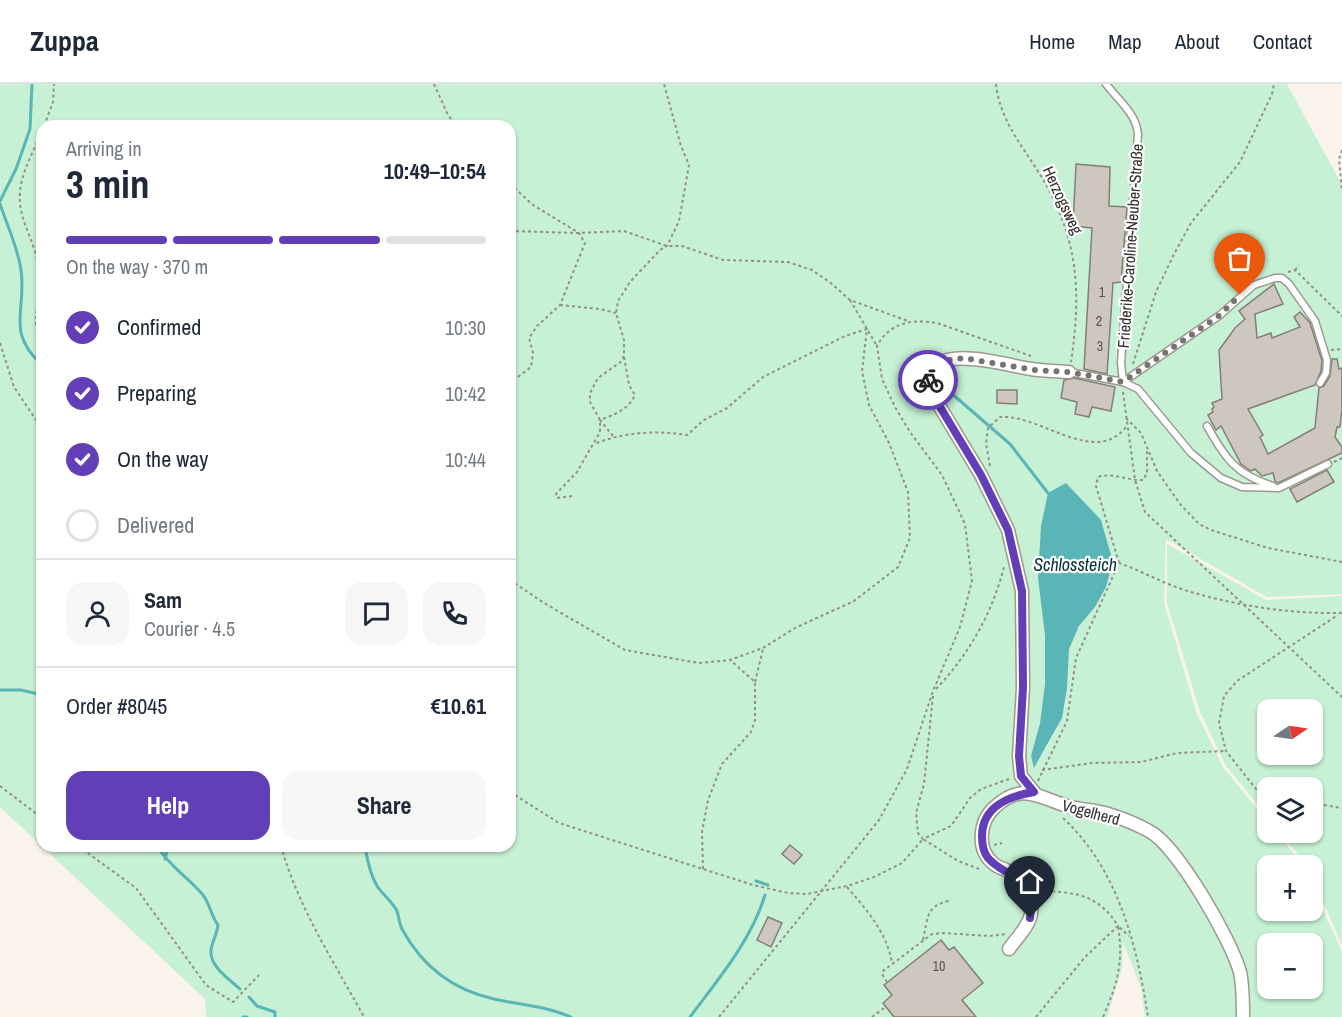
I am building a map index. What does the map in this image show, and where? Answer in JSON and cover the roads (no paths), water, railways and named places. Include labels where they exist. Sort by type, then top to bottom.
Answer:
[{"type":"street","points":[[1009,949],[1030,918],[1032,904],[1029,891],[1018,879],[995,865],[987,857],[983,848],[982,835],[983,826],[995,807],[1009,798],[1034,792],[1021,776],[1019,756],[1023,687],[1022,591],[1008,530],[981,475],[931,392],[928,381],[934,366],[952,358],[1034,370],[1069,372]]},
{"type":"street","name":"Vogelherd","points":[[1034,792],[1069,807],[1112,815],[1152,832],[1176,856],[1231,950],[1240,972],[1243,1017]]},
{"type":"lane","name":"Friederike-Caroline-Neuber-Straße","points":[[1106,84],[1131,114],[1137,124],[1138,134],[1121,363],[1123,382]]},
{"type":"lane","points":[[1123,382],[1220,315],[1254,285],[1267,279],[1282,279],[1305,304],[1315,321],[1327,360],[1326,373],[1320,383]]},
{"type":"lane","points":[[1069,372],[1123,382],[1138,389],[1191,453],[1221,478],[1242,487],[1279,488],[1328,464]]},
{"type":"lane","points":[[1207,426],[1237,470],[1255,480],[1279,488]]},
{"type":"water","name":"Schlossteich","points":[[1066,483],[1101,520],[1113,562],[1106,587],[1095,607],[1079,626],[1069,649],[1067,689],[1062,718],[1034,768],[1031,756],[1040,723],[1045,684],[1045,635],[1038,578],[1041,526],[1048,493]]},
{"type":"waterway","points":[[0,201],[16,169],[30,129],[32,84]]},
{"type":"waterway","points":[[0,204],[20,262],[21,331],[24,342],[36,358]]},
{"type":"waterway","points":[[951,393],[1010,444],[1048,493]]},
{"type":"waterway","points":[[0,690],[21,690],[36,694]]},
{"type":"waterway","points":[[161,852],[205,899],[218,925],[211,956],[216,967],[240,989]]},
{"type":"waterway","points":[[165,859],[167,852]]},
{"type":"waterway","points":[[366,852],[375,881],[395,907],[402,929],[419,954],[440,975],[479,995],[543,1008],[571,1017]]},
{"type":"waterway","points":[[756,881],[768,885]]},
{"type":"waterway","points":[[690,1017],[743,944],[765,895]]},
{"type":"waterway","points":[[249,997],[257,1006],[275,1012],[275,1017]]}]
